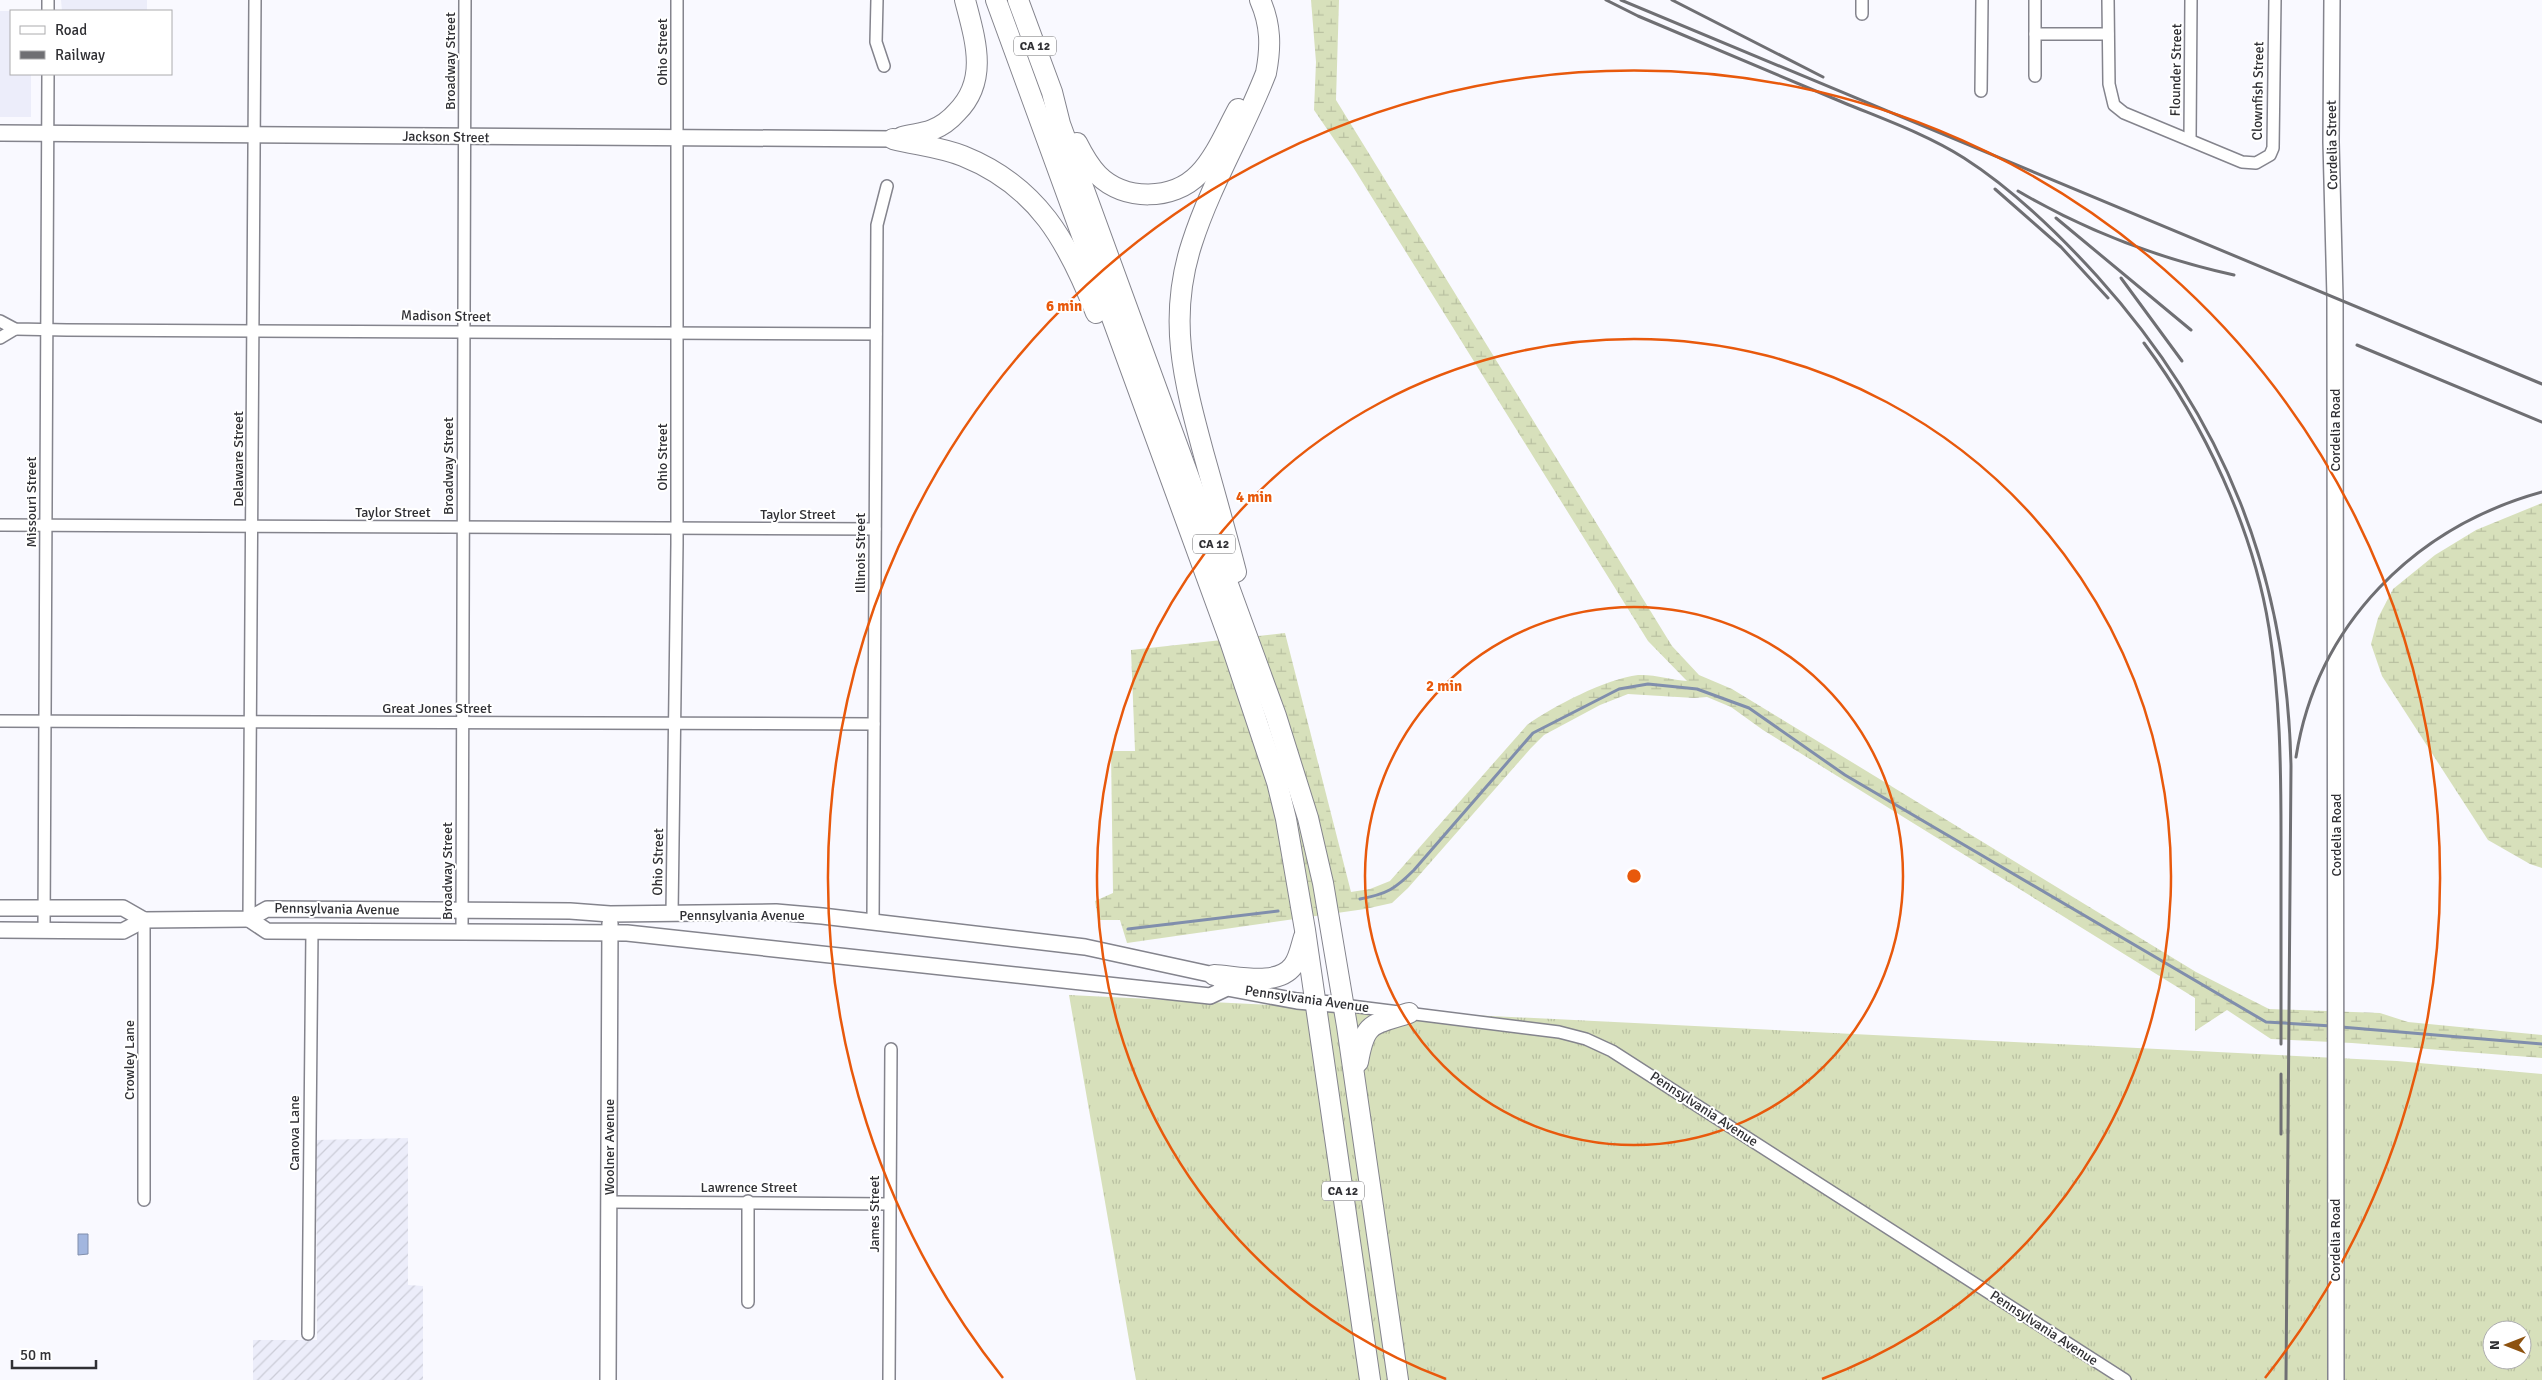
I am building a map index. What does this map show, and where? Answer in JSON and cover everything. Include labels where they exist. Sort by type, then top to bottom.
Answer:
[{"type":"highway","points":[[893,139],[934,129],[949,120],[963,106],[972,92],[978,73],[978,54],[965,0]]},
{"type":"highway","name":"CA 12","points":[[996,0],[1259,724],[1277,782],[1286,819],[1306,930],[1370,1380]]},
{"type":"highway","name":"CA 12","points":[[1018,0],[1052,92],[1060,124],[1248,638],[1290,757],[1308,818],[1323,883],[1344,1005],[1398,1380]]},
{"type":"highway","points":[[1052,92],[1069,121],[1084,158],[1099,176],[1119,189],[1138,195],[1160,194],[1179,188],[1198,176],[1212,157],[1248,89],[1260,50],[1257,16],[1250,0]]},
{"type":"highway","points":[[1248,638],[1242,594],[1186,390],[1178,333],[1181,284],[1192,242],[1266,73],[1270,52],[1270,34],[1266,15],[1260,0]]},
{"type":"highway","points":[[893,139],[937,148],[989,169],[1027,196],[1060,234],[1093,305],[1155,464],[1179,504]]},
{"type":"highway","points":[[1221,982],[1272,978],[1286,974],[1295,965],[1306,930]]},
{"type":"highway","points":[[1354,1081],[1363,1036],[1380,1023],[1409,1013]]},
{"type":"main road","name":"Cordelia Street","points":[[2332,0],[2331,142],[2335,291]]},
{"type":"main road","name":"Jackson Street","points":[[0,133],[893,139]]},
{"type":"main road","name":"Cordelia Road","points":[[2335,291],[2336,1380]]},
{"type":"main road","name":"Pennsylvania Avenue","points":[[0,908],[123,908],[144,920]]},
{"type":"main road","name":"Pennsylvania Avenue","points":[[0,930],[123,931],[144,920],[249,919],[267,909],[570,910],[610,914],[776,912],[873,921],[1085,947],[1221,982],[1316,1003],[1344,1005]]},
{"type":"main road","name":"Woolner Avenue","points":[[608,1380],[610,914]]},
{"type":"main road","name":"Pennsylvania Avenue","points":[[249,919],[267,931],[627,934],[1210,996],[1221,982]]},
{"type":"street","name":"Delaware Street","points":[[249,919],[252,721],[255,0]]},
{"type":"street","name":"Broadway Street","points":[[462,932],[465,0]]},
{"type":"street","name":"Ohio Street","points":[[672,914],[676,528],[676,0]]},
{"type":"street","points":[[877,0],[876,42],[884,66]]},
{"type":"street","points":[[1862,0],[1862,14]]},
{"type":"street","points":[[1981,91],[1982,0]]},
{"type":"street","points":[[2035,0],[2035,76]]},
{"type":"street","points":[[2108,0],[2109,84],[2114,105],[2124,112],[2190,139]]},
{"type":"street","name":"Flounder Street","points":[[2190,139],[2191,0]]},
{"type":"street","name":"Clownfish Street","points":[[2190,139],[2242,162],[2256,163],[2270,155],[2273,131],[2275,0]]},
{"type":"street","points":[[2035,34],[2108,34]]},
{"type":"street","name":"Missouri Street","points":[[44,930],[48,75]]},
{"type":"street","name":"Illinois Street","points":[[873,921],[876,225],[887,186]]},
{"type":"street","name":"Madison Street","points":[[0,321],[15,329]]},
{"type":"street","name":"Madison Street","points":[[0,338],[15,329],[47,328],[876,334]]},
{"type":"street","name":"Taylor Street","points":[[0,525],[875,529]]},
{"type":"street","name":"Great Jones Street","points":[[0,721],[874,724]]},
{"type":"street","name":"Crowley Lane","points":[[144,920],[144,1200]]},
{"type":"street","name":"Canova Lane","points":[[308,1334],[312,931]]},
{"type":"street","name":"Pennsylvania Avenue","points":[[1344,1005],[1559,1032],[1586,1039],[1612,1051],[2125,1380]]},
{"type":"street","name":"James Street","points":[[889,1380],[891,1049]]},
{"type":"street","name":"Lawrence Street","points":[[609,1202],[889,1204]]},
{"type":"street","points":[[748,1202],[748,1302]]},
{"type":"shaded area","points":[[61,0],[147,0],[147,10],[62,10]]},
{"type":"shaded area","points":[[0,11],[10,11],[10,75],[31,75],[31,117],[0,117]]},
{"type":"shaded area","points":[[408,1138],[408,1285],[423,1286],[423,1380],[253,1380],[253,1340],[317,1340],[316,1140]]},
{"type":"green space","points":[[1311,0],[1339,0],[1336,100],[1672,646],[1699,675],[1732,689],[2196,972],[2269,1009],[2380,1013],[2408,1022],[2542,1035],[2542,1058],[2352,1043],[2271,1039],[2227,1010],[2195,1031],[2195,998],[1763,730],[1731,707],[1707,697],[1628,694],[1600,705],[1544,735],[1408,888],[1392,903],[1365,909],[1127,943],[1120,920],[1098,920],[1095,901],[1113,893],[1111,751],[1135,751],[1131,650],[1285,633],[1351,892],[1370,889],[1390,881],[1527,725],[1538,718],[1580,694],[1625,678],[1644,675],[1687,681],[1648,641],[1353,167],[1314,110],[1316,62]]},
{"type":"green space","points":[[2542,503],[2542,868],[2530,864],[2488,840],[2382,676],[2371,644],[2378,618],[2393,589],[2435,555],[2476,530]]},
{"type":"green space","points":[[1069,995],[2397,1061],[2542,1074],[2542,1380],[1136,1380]]},
{"type":"water","points":[[78,1234],[88,1234],[88,1254],[78,1255]]},
{"type":"waterway","points":[[1360,899],[1390,890],[1414,870],[1533,733],[1619,689],[1648,684],[1697,689],[1749,708],[1845,775],[2266,1022],[2332,1026]]},
{"type":"waterway","points":[[1128,929],[1278,911]]},
{"type":"waterway","points":[[2341,1027],[2542,1044]]},
{"type":"railway","points":[[1606,0],[1638,16],[1920,134],[1950,149],[1982,170],[2034,212],[2097,276],[2142,330],[2180,385],[2213,443],[2240,502],[2261,564],[2277,629],[2287,696],[2291,766],[2286,1380]]},
{"type":"railway","points":[[1621,0],[2542,384]]},
{"type":"railway","points":[[1672,0],[1823,77]]},
{"type":"railway","points":[[1995,189],[2061,247],[2108,298]]},
{"type":"railway","points":[[2018,191],[2070,219],[2123,242],[2177,260],[2234,275]]},
{"type":"railway","points":[[2056,218],[2191,330]]},
{"type":"railway","points":[[2121,278],[2182,361]]},
{"type":"railway","points":[[2144,343],[2187,408],[2223,478],[2251,553],[2269,628],[2276,680],[2280,758],[2281,1044]]},
{"type":"railway","points":[[2357,345],[2542,422]]},
{"type":"railway","points":[[2296,757],[2307,709],[2325,664],[2350,624],[2379,588],[2414,556],[2453,529],[2496,508],[2542,492]]},
{"type":"railway","points":[[2281,1074],[2281,1134]]}]
